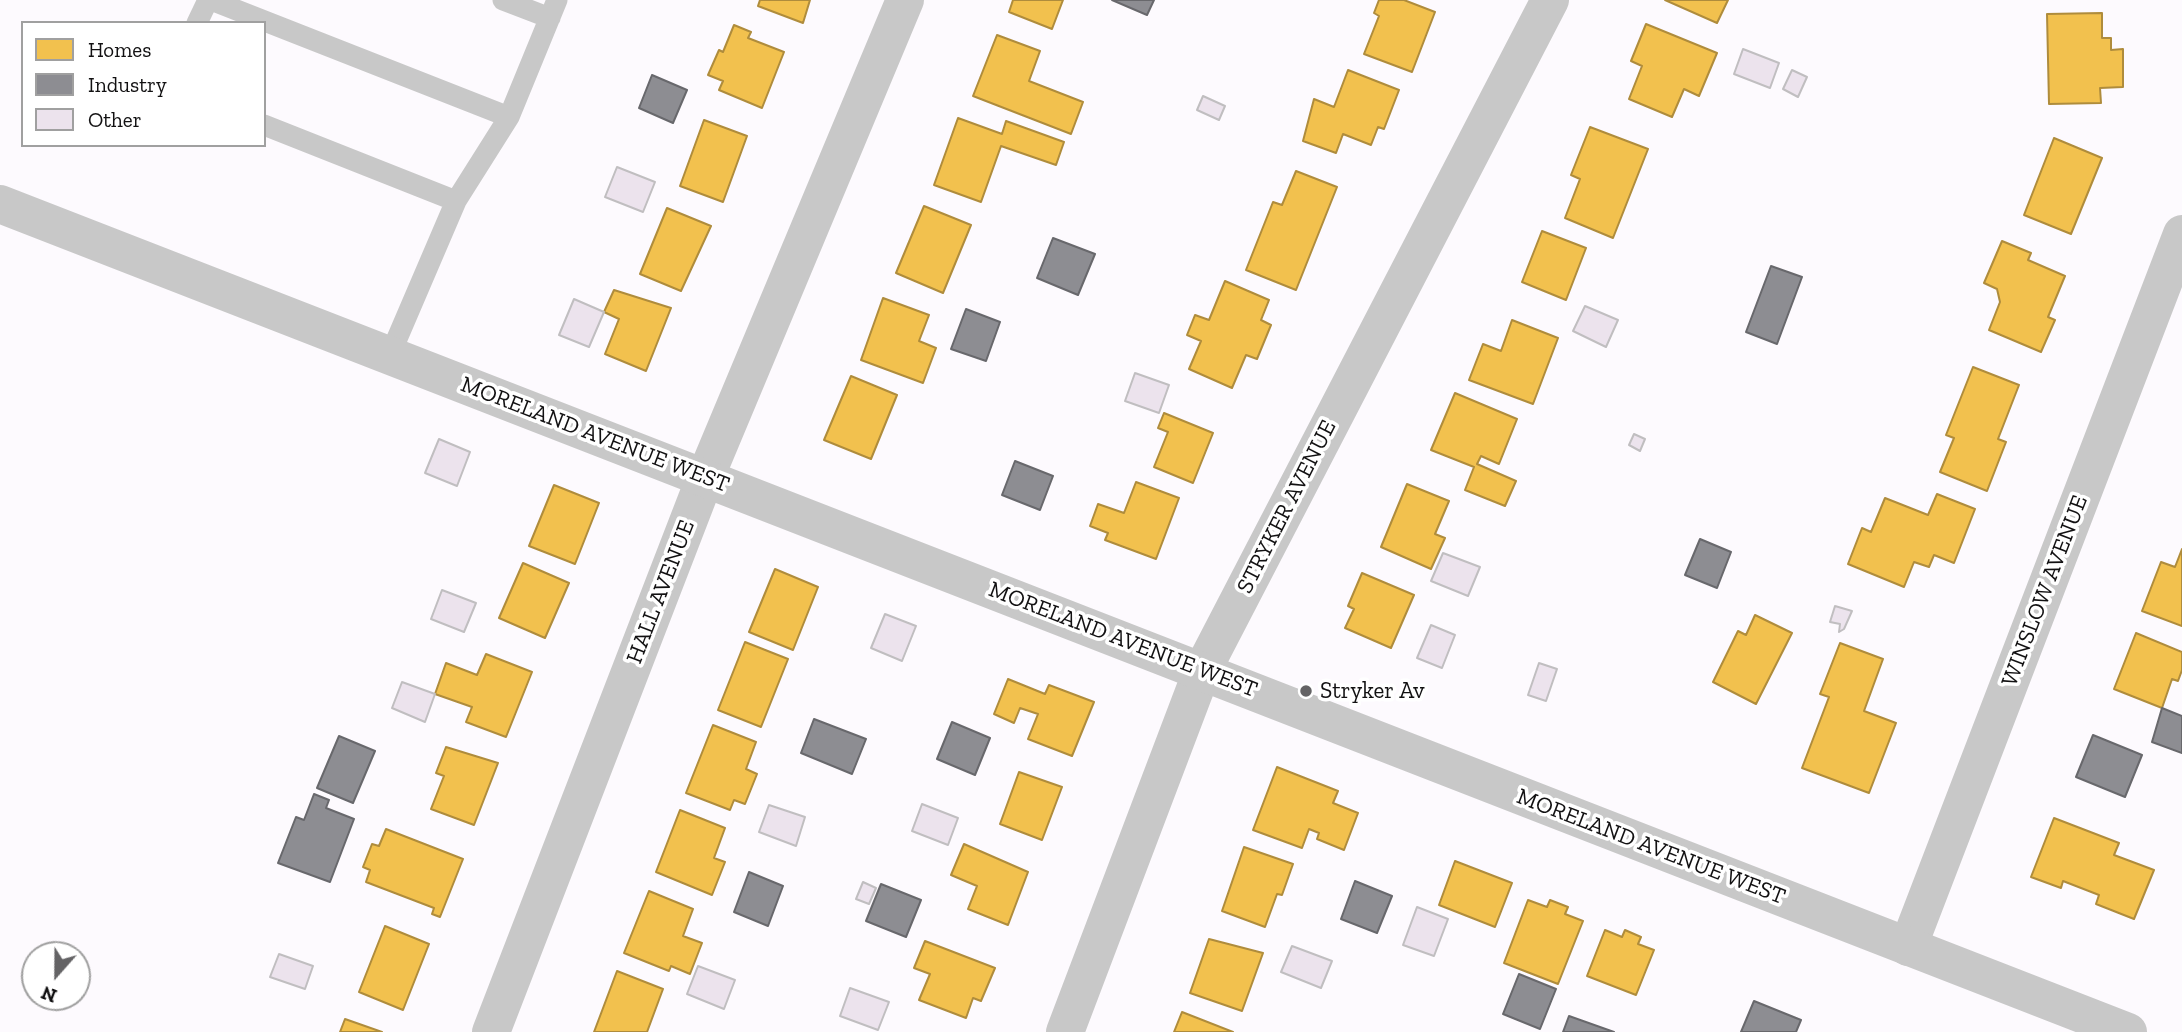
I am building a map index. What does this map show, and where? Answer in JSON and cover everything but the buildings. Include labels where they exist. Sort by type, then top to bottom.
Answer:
[{"type":"street","name":"HALL AVENUE","points":[[491,1032],[705,478],[905,0]]},
{"type":"street","name":"STRYKER AVENUE","points":[[1065,1032],[1202,671],[1550,0]]},
{"type":"street","name":"MORELAND AVENUE WEST","points":[[0,204],[2128,1032]]},
{"type":"street","name":"WINSLOW AVENUE","points":[[1908,947],[2182,234]]},
{"type":"lane","points":[[198,21],[209,0],[263,21]]},
{"type":"lane","points":[[390,355],[456,201],[509,117],[553,9],[503,0]]},
{"type":"lane","points":[[266,22],[509,117]]},
{"type":"lane","points":[[266,126],[456,201]]},
{"type":"place","name":"Stryker Av","points":[[1306,691]]}]
